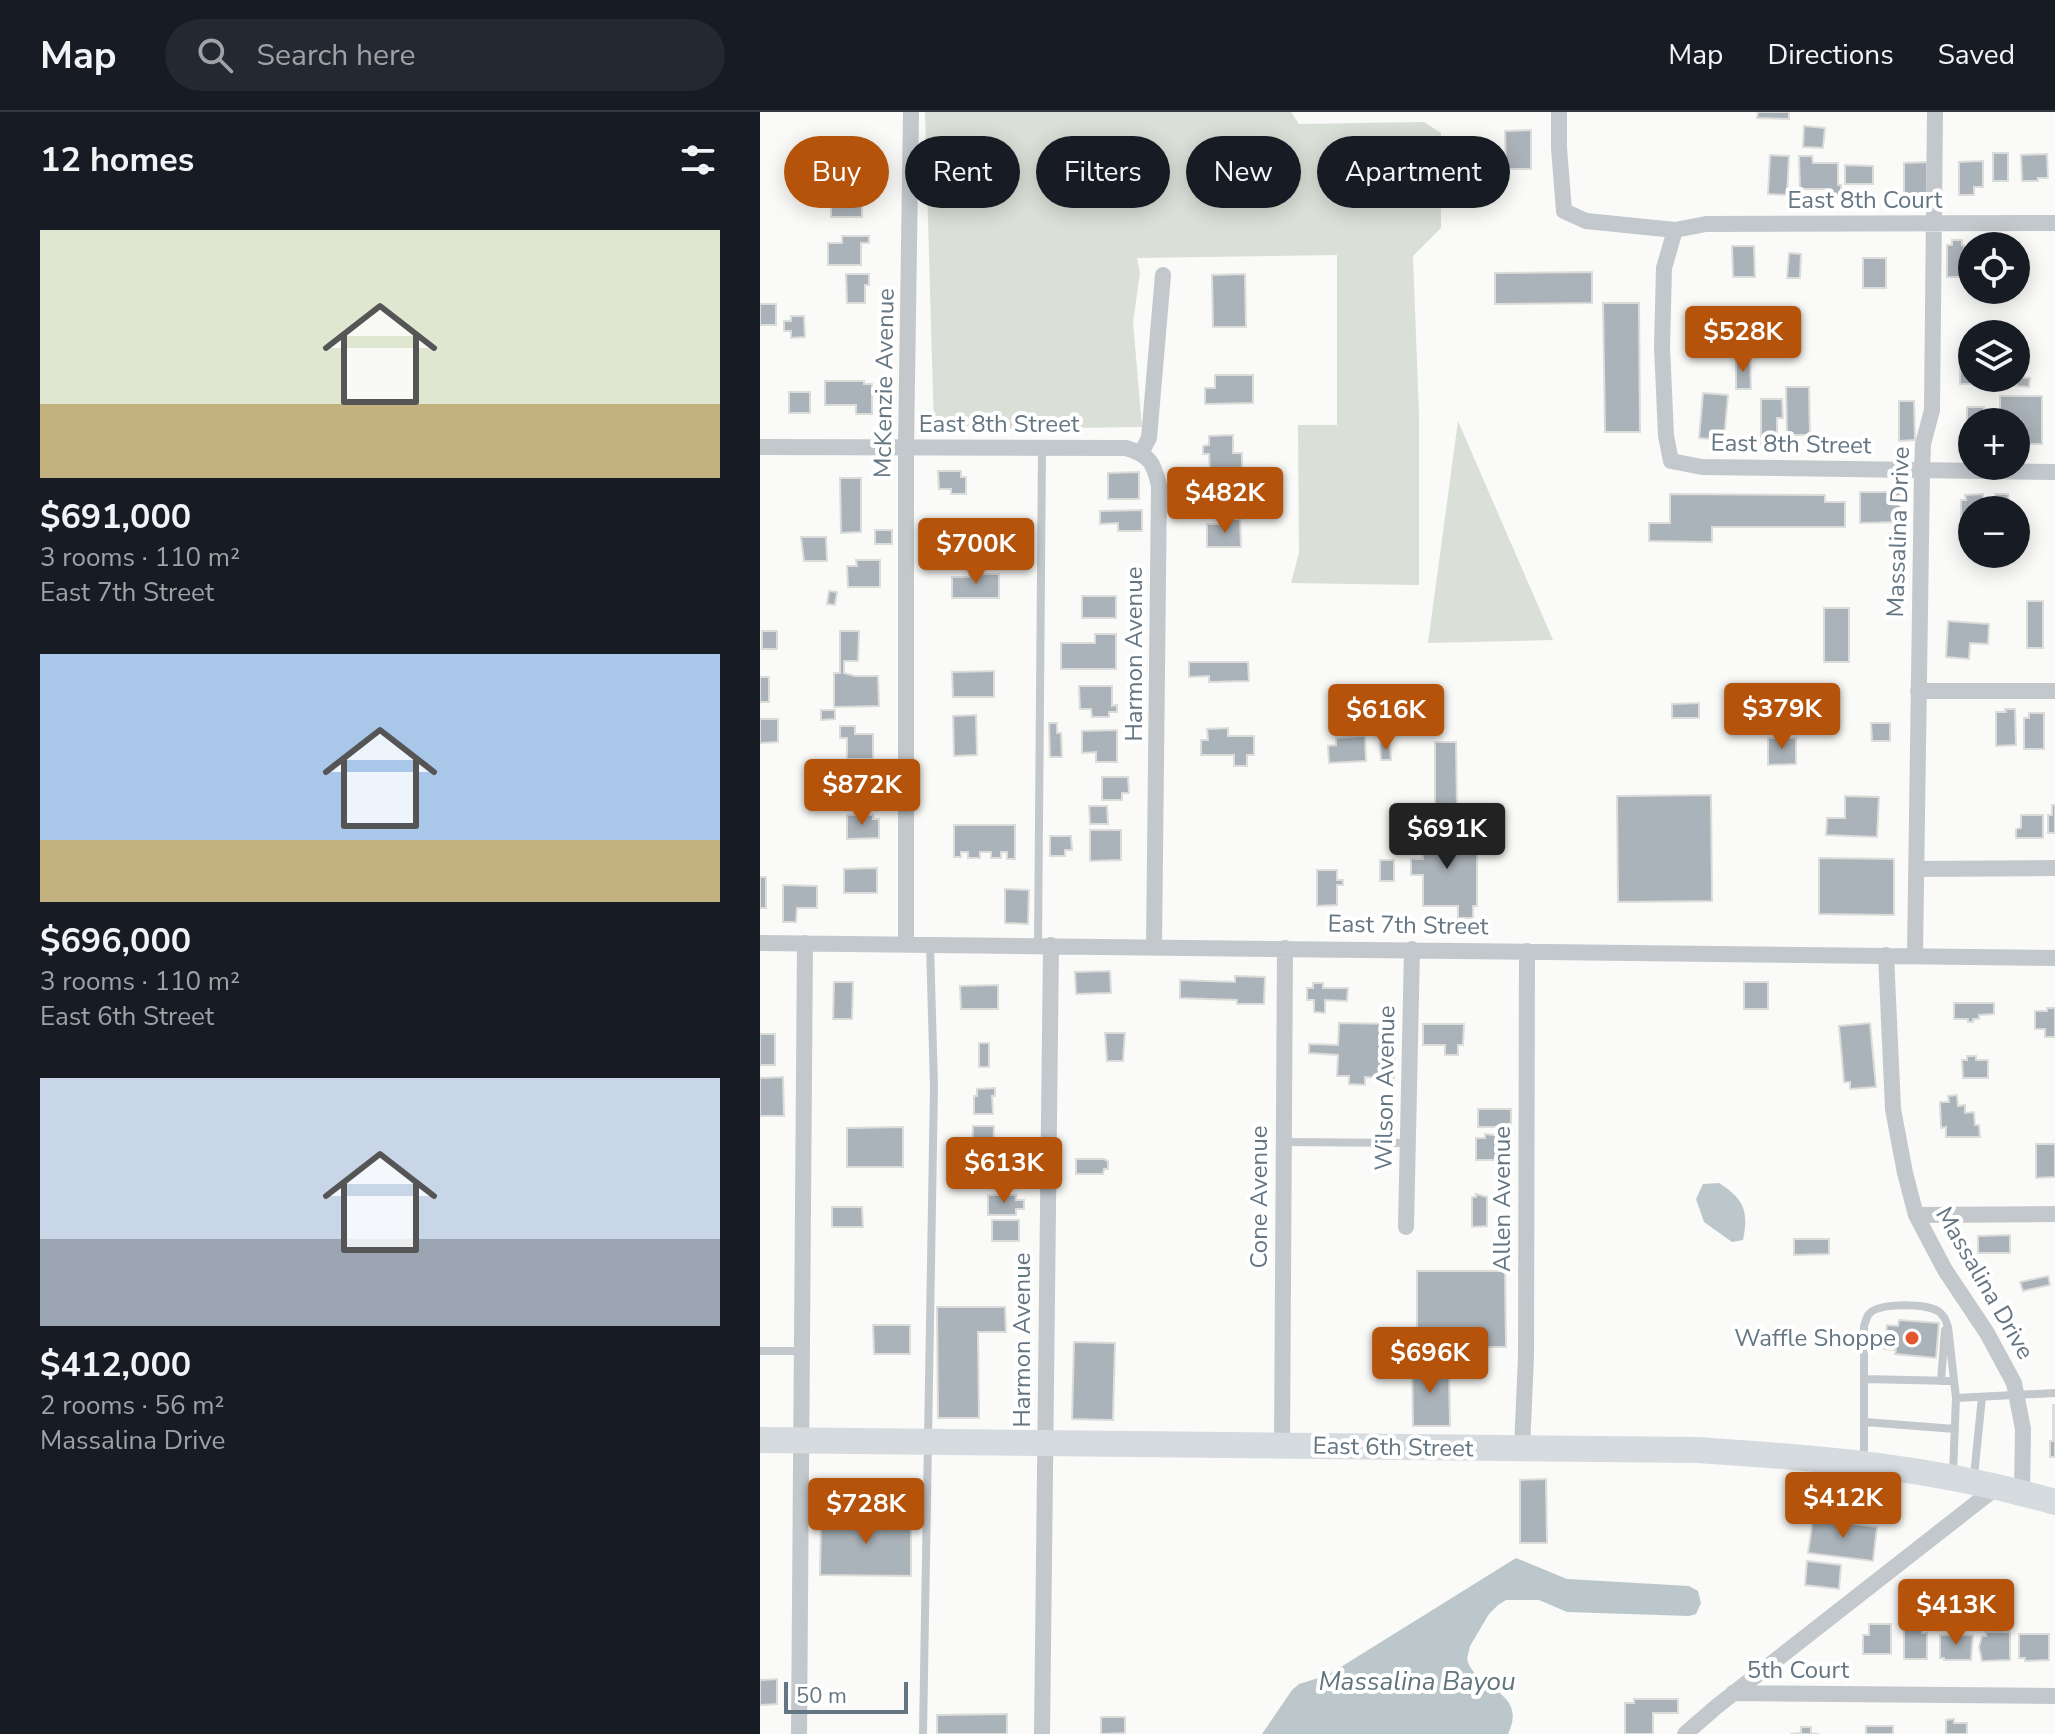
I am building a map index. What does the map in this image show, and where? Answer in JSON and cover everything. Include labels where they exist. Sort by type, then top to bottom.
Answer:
[{"type":"main road","name":"East 6th Street","points":[[760,1440],[1697,1450],[1864,1463],[1986,1485],[2055,1502]]},
{"type":"street","name":"McKenzie Avenue","points":[[906,943],[906,447],[911,112]]},
{"type":"street","points":[[1559,112],[1564,211],[1586,221],[1675,230]]},
{"type":"street","name":"Massalina Drive","points":[[1915,955],[1922,471],[1923,444],[1932,410],[1935,112]]},
{"type":"street","name":"East 8th Court","points":[[1675,230],[1706,224],[2055,223]]},
{"type":"street","name":"East 8th Street","points":[[1675,230],[1664,268],[1666,436],[1671,461],[1702,467],[2055,472]]},
{"type":"street","points":[[1141,453],[1149,438],[1163,275]]},
{"type":"street","name":"East 8th Street","points":[[760,447],[1126,448],[1141,453]]},
{"type":"street","name":"Harmon Avenue","points":[[1141,453],[1155,467],[1159,486],[1154,946]]},
{"type":"street","points":[[1918,691],[2055,691]]},
{"type":"street","points":[[1916,869],[2055,868]]},
{"type":"street","name":"East 7th Street","points":[[760,943],[2055,958]]},
{"type":"street","points":[[799,1734],[805,943]]},
{"type":"street","name":"Harmon Avenue","points":[[1042,1734],[1046,1443],[1044,945]]},
{"type":"street","name":"Cone Avenue","points":[[1282,1446],[1285,948]]},
{"type":"street","name":"Wilson Avenue","points":[[1406,1227],[1412,949]]},
{"type":"street","name":"Allen Avenue","points":[[1522,1448],[1526,1341],[1527,951]]},
{"type":"street","name":"Massalina Drive","points":[[1886,955],[1893,1109],[1916,1215],[1945,1270],[1999,1352],[2018,1396],[2023,1438],[1986,1485]]},
{"type":"street","points":[[1916,1215],[2055,1214]]},
{"type":"street","points":[[1685,1734],[1986,1485]]},
{"type":"street","name":"5th Court","points":[[1733,1693],[2055,1696]]},
{"type":"lane","points":[[1042,448],[1044,945]]},
{"type":"lane","points":[[923,1734],[934,1087],[930,943]]},
{"type":"lane","points":[[1283,1142],[1408,1143]]},
{"type":"lane","points":[[1864,1463],[1864,1326],[1869,1314],[1881,1306],[1921,1306],[1937,1310],[1946,1319],[1956,1398],[1955,1429],[1986,1485]]},
{"type":"lane","points":[[1941,1381],[1946,1319]]},
{"type":"lane","points":[[760,1351],[800,1351]]},
{"type":"lane","points":[[1864,1379],[1954,1381]]},
{"type":"lane","points":[[1956,1398],[2055,1393]]},
{"type":"lane","points":[[1982,1397],[1986,1485]]},
{"type":"lane","points":[[1865,1422],[1955,1429]]},
{"type":"shaded area","points":[[925,112],[1291,112],[1299,124],[1424,122],[1441,133],[1441,136],[1317,136],[1317,208],[1441,208],[1441,228],[1413,256],[1419,415],[1419,585],[1291,583],[1299,553],[1298,425],[1337,425],[1337,255],[1137,258],[1140,273],[1133,322],[1142,427],[934,430],[928,208],[1020,208],[1020,136],[926,136]]},
{"type":"shaded area","points":[[1458,421],[1553,640],[1428,643]]},
{"type":"water","points":[[1719,1183],[1743,1207],[1743,1240],[1732,1242],[1704,1222],[1696,1199],[1703,1184]]},
{"type":"water","name":"Massalina Bayou","points":[[1516,1558],[1567,1579],[1689,1586],[1698,1591],[1701,1603],[1696,1614],[1689,1616],[1567,1612],[1539,1600],[1506,1600],[1498,1605],[1470,1646],[1467,1659],[1479,1678],[1506,1699],[1511,1708],[1513,1719],[1508,1734],[1262,1734],[1299,1684],[1328,1675]]},
{"type":"building","points":[[1758,112],[1789,112],[1789,119],[1757,118]]},
{"type":"building","points":[[1804,126],[1825,128],[1823,148],[1803,147]]},
{"type":"building","points":[[1531,130],[1531,169],[1510,169],[1510,136],[1505,136],[1505,131]]},
{"type":"building","points":[[1993,153],[2008,153],[2008,181],[1993,181]]},
{"type":"building","points":[[2047,154],[2048,178],[2022,181],[2021,155]]},
{"type":"building","points":[[1770,155],[1789,156],[1787,195],[1768,194]]},
{"type":"building","points":[[1799,156],[1812,156],[1813,163],[1838,163],[1841,196],[1829,196],[1829,189],[1800,189]]},
{"type":"building","points":[[1983,161],[1983,187],[1974,187],[1974,195],[1959,195],[1959,162]]},
{"type":"building","points":[[1927,162],[1927,201],[1904,202],[1904,163]]},
{"type":"building","points":[[1845,165],[1873,166],[1873,184],[1845,184]]},
{"type":"building","points":[[831,208],[862,208],[862,217],[831,217]]},
{"type":"building","points":[[842,236],[869,236],[869,243],[861,243],[861,265],[828,265],[828,243],[842,243]]},
{"type":"building","points":[[1952,240],[1958,240],[1958,277],[1947,277],[1947,245],[1952,245]]},
{"type":"building","points":[[1732,246],[1754,246],[1755,277],[1733,277]]},
{"type":"building","points":[[1789,253],[1801,254],[1800,278],[1787,278]]},
{"type":"building","points":[[1863,258],[1886,258],[1886,288],[1863,288]]},
{"type":"building","points":[[1592,272],[1592,303],[1495,304],[1495,273]]},
{"type":"building","points":[[846,274],[869,274],[869,285],[865,285],[865,303],[847,303]]},
{"type":"building","points":[[1245,274],[1246,327],[1213,327],[1212,275]]},
{"type":"building","points":[[1603,303],[1639,303],[1640,432],[1605,432]]},
{"type":"building","points":[[760,304],[776,304],[776,325],[760,325]]},
{"type":"building","points":[[791,316],[804,316],[805,337],[791,338],[791,331],[784,331],[784,321],[791,321]]},
{"type":"building","points":[[1736,358],[1750,358],[1751,389],[1736,389]]},
{"type":"building","points":[[1215,375],[1253,375],[1253,403],[1205,404],[1205,388],[1215,388]]},
{"type":"building","points":[[825,381],[864,381],[864,384],[872,384],[872,414],[856,414],[856,405],[825,405]]},
{"type":"building","points":[[1786,387],[1809,387],[1810,435],[1787,435]]},
{"type":"building","points":[[789,392],[810,392],[810,413],[789,413]]},
{"type":"building","points":[[1703,393],[1728,395],[1724,440],[1699,438]]},
{"type":"building","points":[[2000,396],[2042,396],[2042,444],[2030,444],[2030,408],[2000,408]]},
{"type":"building","points":[[1761,399],[1782,399],[1783,418],[1777,418],[1777,444],[1761,444]]},
{"type":"building","points":[[1899,401],[1914,401],[1915,440],[1899,441]]},
{"type":"building","points":[[1233,435],[1233,453],[1242,453],[1242,475],[1210,475],[1209,454],[1203,454],[1203,446],[1209,445],[1209,436]]},
{"type":"building","points":[[938,471],[961,471],[961,477],[966,477],[966,494],[951,494],[951,489],[939,489]]},
{"type":"building","points":[[1139,472],[1139,499],[1108,499],[1108,473]]},
{"type":"building","points":[[840,478],[861,478],[861,532],[841,533]]},
{"type":"building","points":[[1860,492],[1900,492],[1900,522],[1860,523]]},
{"type":"building","points":[[1670,494],[1825,495],[1825,502],[1845,502],[1845,527],[1712,527],[1712,542],[1649,541],[1649,523],[1670,523]]},
{"type":"building","points":[[1142,510],[1142,531],[1118,531],[1118,523],[1100,524],[1100,511]]},
{"type":"building","points":[[1228,519],[1240,519],[1241,547],[1207,547],[1207,524],[1228,524]]},
{"type":"building","points":[[875,530],[892,530],[892,544],[875,544]]},
{"type":"building","points":[[801,537],[826,537],[827,561],[804,561]]},
{"type":"building","points":[[856,560],[880,560],[880,587],[848,587],[847,566],[857,566]]},
{"type":"building","points":[[969,574],[999,574],[999,598],[952,598],[952,577],[969,577]]},
{"type":"building","points":[[829,591],[837,592],[835,605],[827,604]]},
{"type":"building","points":[[1082,596],[1116,596],[1116,618],[1082,618]]},
{"type":"building","points":[[2027,601],[2043,601],[2043,648],[2027,648]]},
{"type":"building","points":[[1824,608],[1849,608],[1849,662],[1824,662]]},
{"type":"building","points":[[1948,621],[1989,624],[1988,644],[1970,643],[1969,659],[1946,657]]},
{"type":"building","points":[[762,631],[777,631],[777,649],[762,649]]},
{"type":"building","points":[[840,631],[859,631],[858,661],[844,661],[844,673],[878,676],[879,706],[834,707],[834,673],[840,673]]},
{"type":"building","points":[[1095,634],[1116,634],[1116,669],[1061,669],[1061,643],[1095,643]]},
{"type":"building","points":[[1189,662],[1248,662],[1249,681],[1209,682],[1209,676],[1189,677]]},
{"type":"building","points":[[994,671],[994,697],[953,697],[952,672]]},
{"type":"building","points":[[760,677],[769,677],[769,702],[760,702]]},
{"type":"building","points":[[1079,686],[1112,686],[1112,706],[1117,705],[1117,712],[1109,712],[1109,717],[1092,717],[1091,709],[1080,709]]},
{"type":"building","points":[[1699,703],[1699,718],[1672,718],[1672,704]]},
{"type":"building","points":[[2005,709],[2015,709],[2016,745],[1996,746],[1996,712],[2006,712]]},
{"type":"building","points":[[821,710],[835,710],[835,719],[821,720]]},
{"type":"building","points":[[1360,710],[1360,726],[1349,726],[1348,711]]},
{"type":"building","points":[[2029,713],[2044,713],[2044,749],[2024,749],[2024,718],[2029,718]]},
{"type":"building","points":[[976,715],[977,755],[954,756],[953,716]]},
{"type":"building","points":[[760,719],[778,719],[778,742],[760,743]]},
{"type":"building","points":[[1379,720],[1389,720],[1390,739],[1380,739]]},
{"type":"building","points":[[1049,723],[1057,723],[1057,733],[1061,733],[1062,757],[1050,757]]},
{"type":"building","points":[[1871,723],[1890,723],[1890,741],[1872,741]]},
{"type":"building","points":[[840,726],[855,726],[855,734],[873,734],[873,759],[847,759],[847,738],[840,738]]},
{"type":"building","points":[[1228,728],[1228,736],[1254,736],[1254,755],[1247,755],[1247,766],[1234,766],[1234,755],[1201,755],[1201,740],[1208,740],[1207,729]]},
{"type":"building","points":[[1117,730],[1117,762],[1096,762],[1096,752],[1082,753],[1082,731]]},
{"type":"building","points":[[1365,736],[1366,761],[1329,763],[1328,746],[1336,745],[1336,738]]},
{"type":"building","points":[[1768,738],[1796,738],[1796,764],[1768,765]]},
{"type":"building","points":[[1435,742],[1456,742],[1457,811],[1435,811]]},
{"type":"building","points":[[1380,743],[1390,743],[1391,760],[1381,760]]},
{"type":"building","points":[[836,770],[860,770],[860,775],[873,775],[876,799],[837,796]]},
{"type":"building","points":[[1102,777],[1128,777],[1129,793],[1122,793],[1122,800],[1102,800]]},
{"type":"building","points":[[1711,795],[1712,901],[1618,902],[1617,796]]},
{"type":"building","points":[[1845,796],[1879,797],[1877,837],[1826,835],[1827,818],[1845,818]]},
{"type":"building","points":[[2052,805],[2055,805],[2055,833],[2048,833],[2048,815],[2052,815]]},
{"type":"building","points":[[1089,806],[1107,806],[1108,824],[1090,824]]},
{"type":"building","points":[[847,815],[873,815],[873,819],[879,819],[879,838],[847,839]]},
{"type":"building","points":[[2021,815],[2043,815],[2043,838],[2016,838],[2016,829],[2021,828]]},
{"type":"building","points":[[954,825],[1015,825],[1015,859],[1007,859],[1007,852],[1001,852],[1001,858],[991,858],[991,852],[980,852],[980,858],[968,858],[968,852],[954,857]]},
{"type":"building","points":[[1423,825],[1458,825],[1458,849],[1477,849],[1477,906],[1473,906],[1473,918],[1458,918],[1458,906],[1423,906],[1423,875],[1411,875],[1411,859],[1423,859]]},
{"type":"building","points":[[1090,830],[1121,830],[1121,860],[1090,861]]},
{"type":"building","points":[[1050,836],[1071,836],[1072,850],[1065,850],[1065,856],[1050,856]]},
{"type":"building","points":[[1819,858],[1894,859],[1894,915],[1819,914]]},
{"type":"building","points":[[1380,860],[1394,860],[1394,881],[1380,881]]},
{"type":"building","points":[[877,868],[877,893],[844,893],[844,869]]},
{"type":"building","points":[[1317,870],[1337,870],[1337,880],[1343,880],[1343,885],[1337,885],[1337,905],[1317,906]]},
{"type":"building","points":[[760,877],[766,877],[766,908],[760,908]]},
{"type":"building","points":[[783,885],[817,886],[817,908],[797,908],[796,922],[783,922]]},
{"type":"building","points":[[1005,889],[1029,890],[1028,924],[1005,923]]},
{"type":"building","points":[[1110,971],[1111,993],[1076,994],[1075,972]]},
{"type":"building","points":[[1235,976],[1265,977],[1264,1004],[1180,998],[1180,980],[1235,982]]},
{"type":"building","points":[[834,982],[853,982],[852,1019],[833,1019]]},
{"type":"building","points":[[1744,982],[1768,982],[1768,1009],[1744,1009]]},
{"type":"building","points":[[1313,983],[1323,983],[1323,988],[1348,988],[1347,1001],[1325,1000],[1325,1013],[1314,1012],[1314,1000],[1307,1000],[1307,988],[1313,988]]},
{"type":"building","points":[[998,985],[998,1009],[961,1009],[960,986]]},
{"type":"building","points":[[1954,1003],[1994,1003],[1994,1014],[1979,1015],[1979,1019],[1973,1019],[1973,1022],[1954,1019]]},
{"type":"building","points":[[2047,1008],[2055,1008],[2055,1037],[2045,1037],[2045,1029],[2035,1029],[2035,1011],[2047,1011]]},
{"type":"building","points":[[1339,1023],[1396,1024],[1394,1078],[1365,1077],[1365,1085],[1349,1084],[1349,1076],[1337,1076],[1338,1055],[1309,1053],[1309,1044],[1338,1045]]},
{"type":"building","points":[[1870,1023],[1876,1087],[1850,1089],[1850,1082],[1844,1082],[1839,1026]]},
{"type":"building","points":[[1423,1024],[1464,1024],[1463,1045],[1458,1045],[1458,1055],[1445,1055],[1445,1045],[1423,1045]]},
{"type":"building","points":[[1105,1033],[1125,1033],[1123,1061],[1107,1061]]},
{"type":"building","points":[[760,1034],[775,1034],[775,1065],[760,1065]]},
{"type":"building","points":[[979,1043],[989,1043],[989,1067],[979,1067]]},
{"type":"building","points":[[1967,1056],[1988,1060],[1988,1078],[1963,1078],[1962,1060],[1967,1060]]},
{"type":"building","points":[[783,1077],[784,1116],[760,1116],[760,1078]]},
{"type":"building","points":[[995,1088],[993,1114],[974,1114],[977,1089]]},
{"type":"building","points":[[1957,1095],[1958,1106],[1965,1105],[1965,1113],[1974,1112],[1980,1137],[1946,1137],[1946,1127],[1941,1128],[1940,1102],[1949,1102],[1948,1096]]},
{"type":"building","points":[[1478,1109],[1511,1109],[1511,1127],[1478,1127]]},
{"type":"building","points":[[973,1126],[994,1126],[993,1153],[972,1152]]},
{"type":"building","points":[[903,1127],[903,1167],[847,1167],[847,1128]]},
{"type":"building","points":[[1485,1134],[1509,1137],[1509,1160],[1476,1160],[1476,1138],[1485,1138]]},
{"type":"building","points":[[2036,1144],[2055,1144],[2055,1177],[2036,1178]]},
{"type":"building","points":[[1076,1159],[1104,1159],[1108,1161],[1108,1169],[1104,1169],[1103,1174],[1076,1174]]},
{"type":"building","points":[[1476,1194],[1487,1197],[1487,1226],[1472,1227],[1472,1197]]},
{"type":"building","points":[[988,1195],[1016,1195],[1016,1200],[1024,1200],[1024,1209],[1016,1209],[1016,1215],[988,1215]]},
{"type":"building","points":[[832,1207],[862,1207],[863,1227],[832,1227]]},
{"type":"building","points":[[992,1220],[1019,1220],[1019,1241],[992,1241]]},
{"type":"building","points":[[2010,1235],[2010,1253],[1978,1253],[1978,1236]]},
{"type":"building","points":[[1794,1239],[1829,1239],[1829,1254],[1794,1255]]},
{"type":"building","points":[[1417,1271],[1505,1271],[1506,1347],[1417,1347]]},
{"type":"building","points":[[2048,1276],[2050,1285],[2023,1291],[2020,1282]]},
{"type":"building","points":[[937,1307],[1005,1307],[1006,1332],[978,1332],[979,1418],[938,1418]]},
{"type":"building","name":"Waffle Shoppe","points":[[1899,1320],[1939,1323],[1936,1358],[1895,1354],[1896,1350],[1884,1349],[1887,1325],[1898,1326]]},
{"type":"building","points":[[873,1325],[910,1325],[910,1354],[874,1354]]},
{"type":"building","points":[[1074,1342],[1115,1343],[1113,1420],[1072,1419]]},
{"type":"building","points":[[1416,1355],[1428,1355],[1429,1370],[1449,1370],[1450,1426],[1413,1426],[1412,1360],[1416,1360]]},
{"type":"building","points":[[2053,1405],[2055,1457],[2050,1457],[2050,1441],[2053,1441]]},
{"type":"building","points":[[1546,1479],[1547,1543],[1520,1543],[1520,1480]]},
{"type":"building","points":[[821,1517],[911,1517],[911,1576],[820,1575]]},
{"type":"building","points":[[1813,1518],[1877,1527],[1873,1561],[1808,1553]]},
{"type":"building","points":[[1807,1561],[1841,1565],[1839,1589],[1805,1585]]},
{"type":"building","points":[[1904,1622],[1922,1622],[1922,1633],[1927,1633],[1927,1659],[1904,1659]]},
{"type":"building","points":[[1869,1624],[1891,1624],[1891,1654],[1863,1654],[1863,1635],[1869,1635]]},
{"type":"building","points":[[1986,1632],[2010,1632],[2010,1660],[1982,1661],[1979,1647]]},
{"type":"building","points":[[2019,1634],[2049,1634],[2049,1660],[2025,1661],[2025,1658],[2019,1658]]},
{"type":"building","points":[[1940,1635],[1973,1635],[1971,1660],[1940,1658]]},
{"type":"building","points":[[777,1679],[777,1704],[760,1705],[760,1680]]},
{"type":"building","points":[[1634,1699],[1678,1699],[1678,1713],[1653,1713],[1653,1734],[1625,1734],[1625,1703],[1634,1703]]},
{"type":"building","points":[[1007,1714],[1007,1734],[937,1734],[937,1715]]},
{"type":"building","points":[[1101,1717],[1125,1717],[1125,1733],[1101,1734]]},
{"type":"building","points":[[1954,1719],[1954,1723],[1967,1723],[1967,1734],[1946,1734],[1946,1720]]},
{"type":"building","points":[[1866,1726],[1893,1726],[1893,1734],[1866,1734]]},
{"type":"building","points":[[1801,1727],[1811,1727],[1811,1733],[1819,1734],[1790,1734],[1801,1733]]},
{"type":"place","name":"Waffle Shoppe","points":[[1912,1338]]}]
